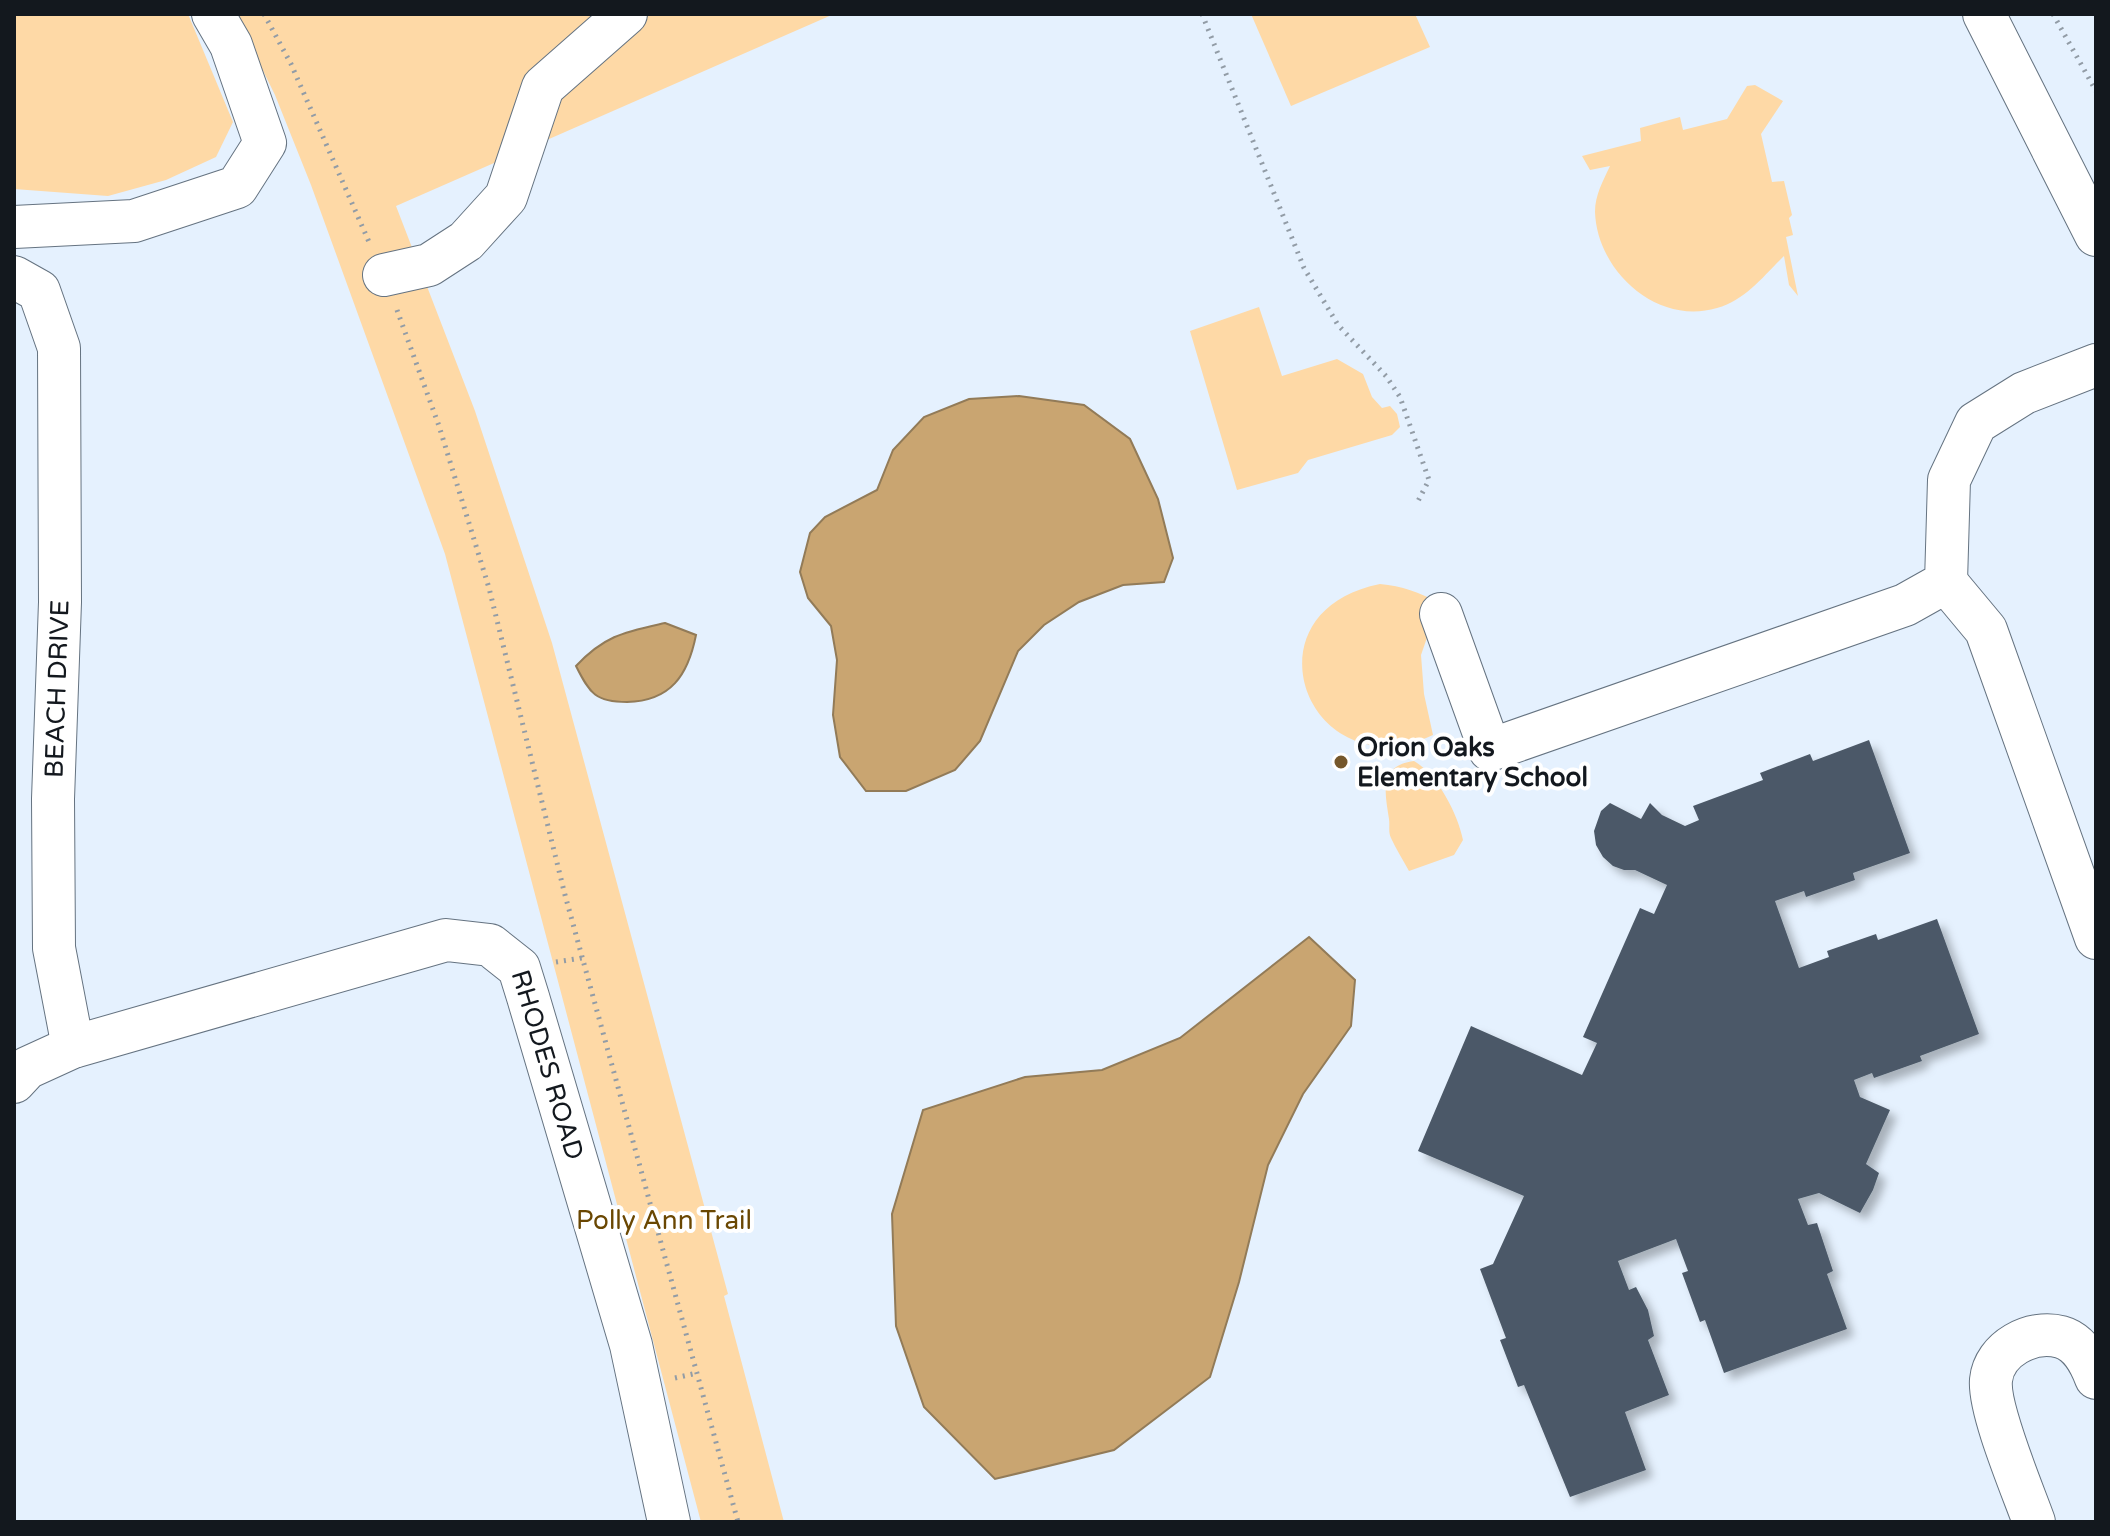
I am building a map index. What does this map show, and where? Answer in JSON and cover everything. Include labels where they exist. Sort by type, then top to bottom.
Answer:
[{"type":"street","points":[[14,227],[134,221],[237,187],[265,143],[231,45],[213,14]]},
{"type":"street","points":[[384,275],[429,265],[466,241],[506,197],[543,87],[626,14]]},
{"type":"street","points":[[1984,14],[2096,235]]},
{"type":"street","name":"BEACH DRIVE","points":[[14,277],[39,291],[59,348],[60,602],[53,799],[54,948],[73,1047]]},
{"type":"street","points":[[2096,365],[2024,393],[1976,423],[1949,480],[1946,582],[1986,630],[2096,938]]},
{"type":"street","points":[[1441,614],[1490,750],[1905,605],[1946,582]]},
{"type":"street","name":"RHODES ROAD","points":[[73,1047],[446,940],[490,945],[509,960],[519,968],[631,1345],[669,1522]]},
{"type":"street","points":[[14,1082],[27,1068],[73,1047]]},
{"type":"street","points":[[2034,1522],[1993,1403],[1991,1378],[1995,1364],[2002,1353],[2021,1342],[2059,1336],[2080,1350],[2096,1378]]},
{"type":"path","points":[[264,14],[291,64],[384,275],[439,426],[489,588],[565,895],[738,1522]]},
{"type":"path","points":[[1202,14],[1304,268],[1338,325],[1386,376],[1400,397],[1429,480],[1417,503]]},
{"type":"path","points":[[2053,14],[2096,91]]},
{"type":"green space","points":[[14,14],[188,14],[233,122],[216,157],[166,180],[108,196],[14,189]]},
{"type":"green space","name":"Polly Ann Trail","points":[[235,14],[834,14],[396,206],[475,411],[552,643],[728,1294],[724,1296],[784,1522],[701,1522],[445,554],[311,185],[275,95]]},
{"type":"green space","points":[[1251,14],[1415,14],[1430,47],[1291,106]]},
{"type":"green space","points":[[1755,85],[1783,101],[1761,134],[1772,182],[1784,181],[1792,215],[1789,218],[1793,235],[1786,237],[1798,296],[1789,285],[1784,256],[1746,293],[1717,308],[1695,311],[1673,309],[1653,301],[1634,289],[1606,254],[1598,234],[1595,206],[1610,166],[1590,170],[1582,156],[1641,141],[1640,128],[1680,117],[1683,130],[1727,119],[1747,86]]},
{"type":"green space","points":[[1259,307],[1282,376],[1337,359],[1363,374],[1372,397],[1382,408],[1390,406],[1397,414],[1400,427],[1392,435],[1308,460],[1298,473],[1237,490],[1190,331]]},
{"type":"green space","points":[[1380,584],[1410,590],[1439,603],[1421,655],[1424,694],[1433,735],[1389,746],[1352,739],[1324,720],[1307,691],[1302,659],[1312,627],[1337,601]]},
{"type":"green space","points":[[1414,761],[1431,775],[1445,796],[1463,840],[1454,855],[1409,871],[1390,836],[1386,782],[1394,768]]},
{"type":"shaded area","points":[[1019,396],[1084,405],[1130,439],[1158,499],[1173,558],[1164,582],[1123,585],[1079,602],[1044,625],[1018,651],[980,741],[955,770],[906,791],[866,791],[840,757],[833,715],[837,660],[831,626],[808,598],[800,572],[810,533],[825,517],[877,490],[893,450],[924,417],[969,399]]},
{"type":"shaded area","points":[[665,623],[696,635],[688,662],[675,683],[655,697],[627,702],[601,698],[590,690],[576,666],[597,647],[616,636]]},
{"type":"shaded area","points":[[1309,937],[1355,980],[1351,1026],[1303,1094],[1268,1165],[1239,1282],[1210,1377],[1114,1450],[995,1479],[924,1407],[896,1326],[892,1214],[923,1110],[1025,1077],[1102,1070],[1180,1038]]},
{"type":"building","points":[[1869,740],[1910,853],[1853,873],[1855,880],[1806,897],[1804,891],[1775,901],[1799,968],[1829,957],[1827,951],[1876,934],[1878,940],[1937,919],[1979,1034],[1920,1056],[1922,1061],[1874,1078],[1872,1073],[1854,1080],[1860,1097],[1890,1110],[1866,1164],[1879,1173],[1860,1213],[1819,1193],[1798,1199],[1808,1225],[1817,1223],[1833,1271],[1827,1274],[1847,1329],[1724,1373],[1705,1320],[1700,1322],[1682,1273],[1688,1271],[1676,1239],[1618,1261],[1629,1290],[1636,1287],[1648,1310],[1654,1336],[1648,1340],[1669,1395],[1625,1412],[1646,1470],[1570,1497],[1524,1385],[1518,1387],[1500,1340],[1506,1338],[1480,1269],[1493,1264],[1524,1196],[1418,1151],[1471,1026],[1582,1075],[1597,1043],[1583,1037],[1640,908],[1654,914],[1667,885],[1635,870],[1613,866],[1603,857],[1596,845],[1594,831],[1601,811],[1610,803],[1641,819],[1650,803],[1662,815],[1685,826],[1699,820],[1693,806],[1763,780],[1760,773],[1810,754],[1813,761]]},
{"type":"place","name":"Orion Oaks Elementary School","points":[[1341,762]]}]
